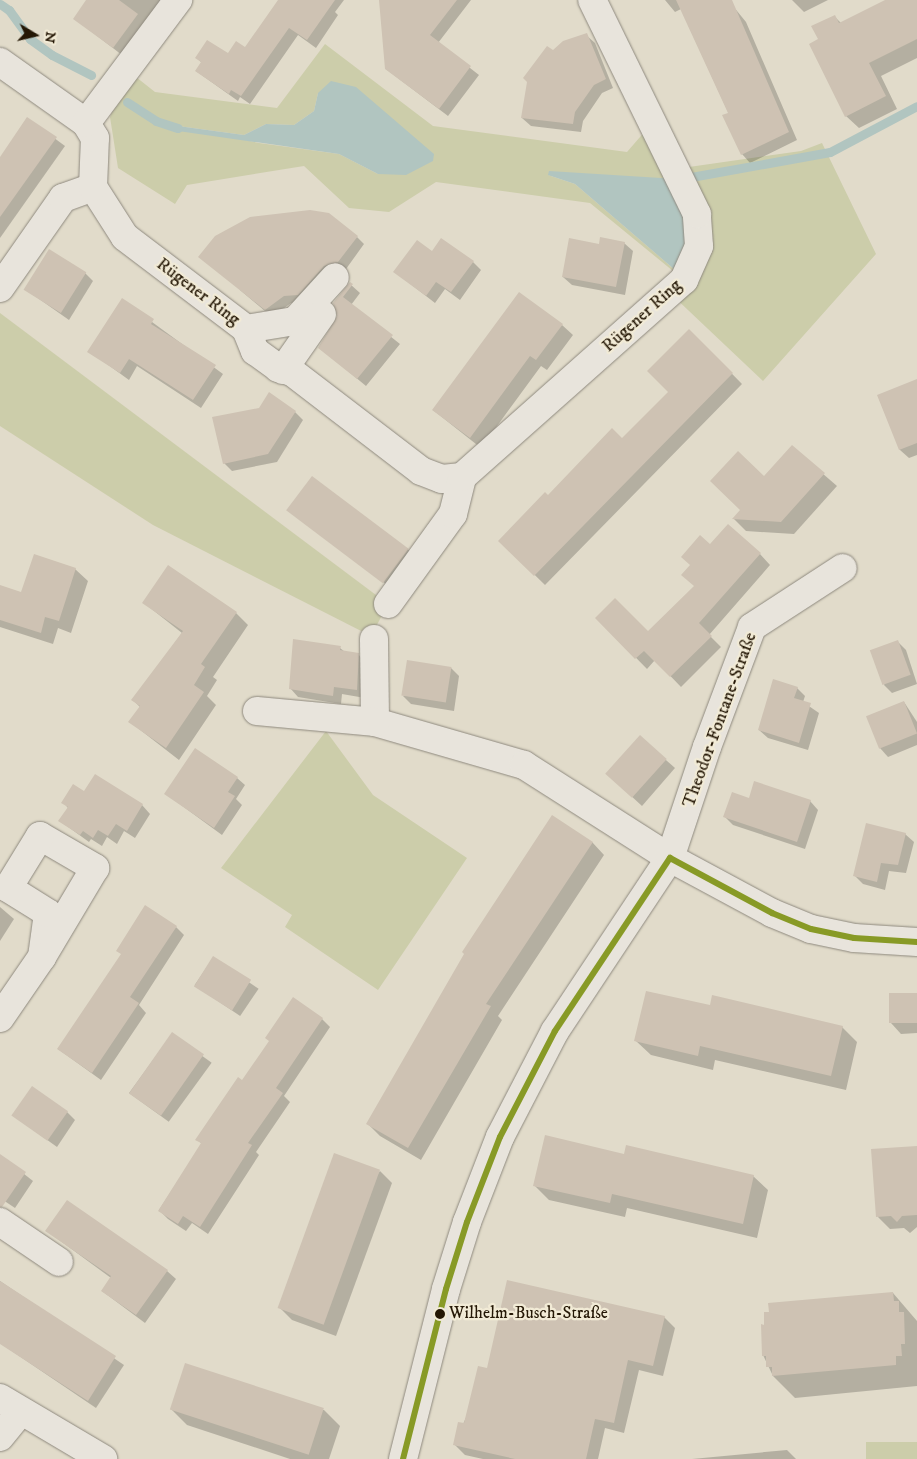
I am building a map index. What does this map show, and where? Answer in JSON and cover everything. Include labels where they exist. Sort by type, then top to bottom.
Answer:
[{"type":"street","points":[[86,123],[178,0]]},
{"type":"street","name":"Rügener Ring","points":[[93,187],[125,237],[246,329],[255,351],[283,370],[292,372],[421,471],[442,479],[462,476],[684,280],[699,246],[697,214],[592,0]]},
{"type":"street","points":[[0,62],[86,123],[94,138],[93,187],[63,198],[0,288]]},
{"type":"street","points":[[246,329],[295,321],[335,277]]},
{"type":"street","points":[[283,370],[322,314]]},
{"type":"street","points":[[388,604],[453,514],[462,476]]},
{"type":"street","name":"Theodor-Fontane-Straße","points":[[670,858],[707,747],[752,627],[843,568]]},
{"type":"street","points":[[374,638],[375,722]]},
{"type":"street","points":[[257,711],[375,722],[524,765],[670,858],[772,913],[810,928],[854,938],[917,942]]},
{"type":"street","points":[[403,1459],[454,1264],[480,1183],[500,1137],[556,1031],[670,858]]},
{"type":"street","points":[[0,1018],[42,957]]},
{"type":"street","points":[[0,1222],[59,1262]]},
{"type":"street","points":[[0,1438],[10,1405],[103,1459]]},
{"type":"green space","points":[[325,44],[433,126],[627,152],[653,122],[675,169],[801,151],[822,143],[876,254],[763,381],[670,293],[684,280],[590,203],[436,182],[389,212],[349,208],[304,166],[187,185],[175,204],[118,168],[110,117],[116,100],[136,77],[155,92],[277,108]],"holes":[[[318,93],[378,174],[339,154],[259,143],[178,126],[244,135],[266,124],[294,125],[314,111]],[[548,175],[689,205],[682,276],[575,184]]]},
{"type":"green space","points":[[0,313],[388,604],[371,636],[153,525],[0,426]]},
{"type":"green space","points":[[326,731],[373,795],[467,858],[378,990],[285,927],[292,915],[221,868]]},
{"type":"green space","points":[[866,1442],[917,1442],[917,1459],[866,1459]]},
{"type":"shaded area","points":[[331,81],[356,87],[434,154],[433,161],[406,175],[378,174],[339,154],[178,131],[178,126],[244,135],[266,124],[294,125],[314,111],[318,93]]},
{"type":"shaded area","points":[[549,171],[677,179],[689,205],[682,276],[575,184],[548,175]]},
{"type":"building","points":[[86,0],[119,0],[138,14],[113,48],[73,19]]},
{"type":"building","points":[[278,0],[335,0],[307,40],[289,28],[241,96],[231,90],[229,94],[195,71],[201,62],[195,58],[207,40],[228,53],[236,41],[245,47]]},
{"type":"building","points":[[379,0],[457,0],[430,35],[471,66],[439,109],[385,69]]},
{"type":"building","points":[[676,0],[732,0],[789,132],[741,155],[722,115],[728,113]]},
{"type":"building","points":[[885,0],[917,0],[917,39],[869,63],[886,96],[845,117],[809,44],[818,39],[811,26],[835,15],[839,23]]},
{"type":"building","points":[[587,33],[606,79],[594,85],[575,112],[573,124],[521,118],[527,82],[523,78],[547,46],[553,50],[563,41]]},
{"type":"building","points":[[27,117],[57,137],[0,217],[0,157]]},
{"type":"building","points":[[310,210],[329,213],[358,236],[338,262],[324,266],[298,295],[284,296],[265,310],[198,257],[215,236],[250,217]]},
{"type":"building","points":[[600,237],[625,242],[616,287],[562,277],[569,238],[599,244]]},
{"type":"building","points":[[441,238],[474,261],[451,292],[436,282],[426,296],[393,272],[417,240],[432,251]]},
{"type":"building","points":[[49,249],[86,272],[61,313],[24,290]]},
{"type":"building","points":[[350,282],[353,284],[343,297],[393,335],[357,379],[318,348],[337,316],[333,303]]},
{"type":"building","points":[[519,292],[563,324],[536,360],[530,356],[470,438],[432,410]]},
{"type":"building","points":[[122,298],[154,319],[151,324],[216,365],[193,400],[129,359],[120,373],[87,352]]},
{"type":"building","points":[[689,329],[733,373],[534,576],[498,541],[545,492],[548,495],[612,428],[622,438],[668,392],[647,371]]},
{"type":"building","points":[[917,379],[917,443],[899,450],[877,395]]},
{"type":"building","points":[[269,392],[296,411],[268,454],[223,464],[212,417],[259,408]]},
{"type":"building","points":[[792,445],[825,473],[781,522],[732,519],[740,510],[710,481],[738,451],[764,476]]},
{"type":"building","points":[[312,476],[409,549],[383,583],[286,510]]},
{"type":"building","points":[[728,524],[761,553],[699,623],[712,636],[670,677],[644,651],[635,659],[595,618],[615,598],[648,631],[694,586],[681,575],[690,565],[681,557],[700,535],[710,544]]},
{"type":"building","points":[[34,554],[76,568],[59,621],[45,617],[41,633],[0,620],[0,585],[21,592]]},
{"type":"building","points":[[168,565],[237,612],[201,664],[205,667],[194,685],[204,692],[166,748],[128,722],[140,706],[131,700],[183,631],[142,603]]},
{"type":"building","points":[[293,639],[341,646],[340,650],[359,653],[357,690],[334,687],[333,696],[289,689]]},
{"type":"building","points":[[898,640],[911,675],[882,685],[870,650]]},
{"type":"building","points":[[407,660],[451,667],[446,703],[401,696]]},
{"type":"building","points":[[773,679],[798,687],[794,698],[811,703],[799,743],[758,730]]},
{"type":"building","points":[[904,701],[917,733],[879,749],[866,716]]},
{"type":"building","points":[[640,735],[667,759],[632,798],[605,774]]},
{"type":"building","points":[[195,748],[238,777],[228,792],[235,796],[214,828],[164,794]]},
{"type":"building","points":[[95,774],[143,804],[127,831],[116,824],[108,836],[98,830],[93,838],[83,831],[80,835],[58,821],[68,807],[61,803],[73,784],[84,791]]},
{"type":"building","points":[[754,781],[811,800],[797,842],[723,817],[732,792],[749,798]]},
{"type":"building","points":[[552,815],[593,842],[486,1004],[491,1006],[408,1148],[366,1124],[464,954],[462,952]]},
{"type":"building","points":[[866,823],[906,833],[898,865],[881,863],[877,882],[853,876]]},
{"type":"building","points":[[145,905],[177,926],[130,997],[139,1003],[92,1073],[57,1049],[121,954],[116,951]]},
{"type":"building","points":[[213,956],[251,980],[232,1010],[194,987]]},
{"type":"building","points":[[646,991],[710,1005],[712,995],[843,1026],[831,1076],[700,1046],[698,1056],[634,1041]]},
{"type":"building","points":[[889,993],[917,993],[917,1023],[889,1023]]},
{"type":"building","points":[[293,997],[323,1018],[276,1088],[283,1093],[248,1143],[252,1145],[200,1227],[183,1216],[178,1224],[158,1211],[201,1143],[195,1140],[238,1077],[242,1080],[269,1041],[265,1038]]},
{"type":"building","points":[[172,1032],[204,1054],[161,1116],[129,1093]]},
{"type":"building","points":[[32,1086],[68,1111],[47,1141],[11,1115]]},
{"type":"building","points":[[545,1135],[624,1154],[626,1145],[754,1175],[743,1224],[612,1194],[610,1203],[533,1186]]},
{"type":"building","points":[[917,1146],[917,1215],[902,1216],[897,1222],[891,1216],[876,1217],[871,1149]]},
{"type":"building","points":[[334,1153],[380,1170],[324,1325],[278,1308]]},
{"type":"building","points":[[0,1154],[26,1172],[2,1207],[0,1207]]},
{"type":"building","points":[[67,1200],[168,1270],[136,1315],[101,1291],[111,1276],[45,1231]]},
{"type":"building","points":[[507,1280],[665,1316],[653,1366],[628,1360],[614,1423],[595,1419],[586,1459],[515,1459],[453,1445],[458,1422],[464,1423],[478,1366],[487,1368]]},
{"type":"building","points":[[0,1281],[116,1356],[88,1401],[0,1344]]},
{"type":"building","points":[[893,1292],[894,1301],[899,1301],[899,1312],[904,1312],[905,1344],[901,1344],[902,1356],[896,1356],[896,1365],[772,1376],[772,1367],[766,1367],[766,1356],[762,1356],[761,1324],[764,1325],[764,1312],[769,1312],[768,1303]]},
{"type":"building","points":[[185,1363],[324,1408],[309,1455],[170,1410]]},
{"type":"waterway","points":[[0,4],[9,10],[30,39],[52,55],[91,75]]},
{"type":"waterway","points":[[127,102],[156,121],[178,128]]},
{"type":"waterway","points":[[691,177],[830,152],[917,106]]},
{"type":"transit line","points":[[670,858],[772,913],[811,929],[854,938],[917,942]]},
{"type":"transit line","points":[[403,1459],[446,1289],[467,1222],[500,1137],[555,1031],[670,858]]},
{"type":"place","name":"Wilhelm-Busch-Straße","points":[[440,1314]]}]
